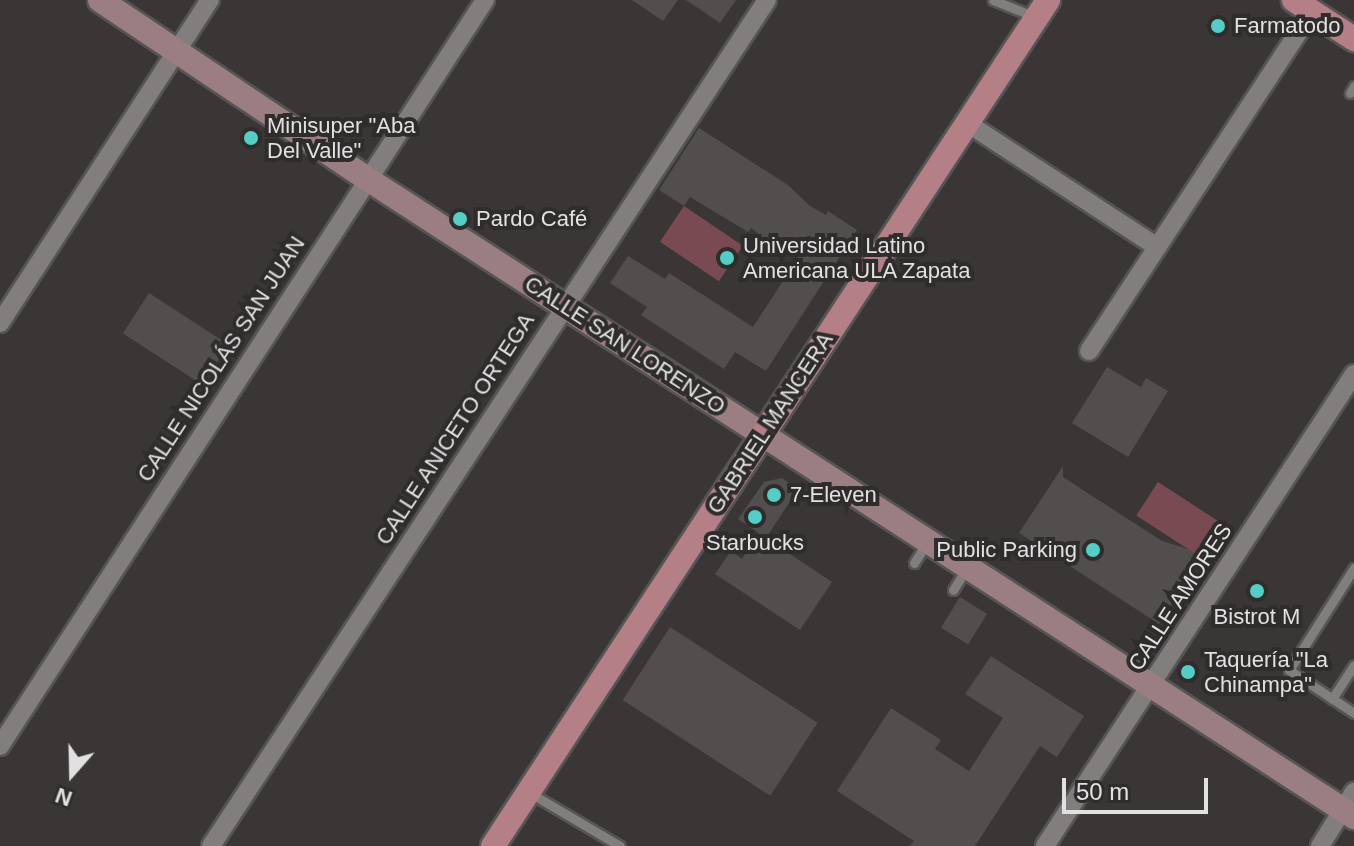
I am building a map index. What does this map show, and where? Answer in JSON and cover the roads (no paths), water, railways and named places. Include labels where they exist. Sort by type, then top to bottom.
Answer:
[{"type":"main road","points":[[1303,6],[1354,39]]},
{"type":"main road","name":"GABRIEL MANCERA","points":[[493,846],[1042,9]]},
{"type":"street","name":"CALLE SAN LORENZO","points":[[100,0],[366,178],[1150,685],[1350,806]]},
{"type":"street","points":[[0,323],[210,0]]},
{"type":"street","name":"CALLE NICOLÁS SAN JUAN","points":[[0,746],[366,178],[485,0]]},
{"type":"street","name":"CALLE ANICETO ORTEGA","points":[[211,846],[767,0]]},
{"type":"street","points":[[1089,351],[1157,247],[1303,6]]},
{"type":"street","points":[[967,123],[1157,247]]},
{"type":"street","name":"CALLE AMORES","points":[[1045,846],[1354,374]]},
{"type":"street","points":[[1320,846],[1350,806]]},
{"type":"lane","points":[[993,0],[1042,9]]},
{"type":"lane","points":[[914,563],[928,541]]},
{"type":"lane","points":[[953,590],[967,567]]},
{"type":"lane","points":[[1354,568],[1289,670],[1354,713]]},
{"type":"lane","points":[[1332,699],[1354,665]]},
{"type":"lane","points":[[528,792],[620,846]]},
{"type":"place","name":"Farmatodo","points":[[1218,26]]},
{"type":"place","name":"Minisuper \"Aba Del Valle\"","points":[[251,138]]},
{"type":"place","name":"Pardo Café","points":[[460,219]]},
{"type":"place","name":"Universidad Latino Americana ULA Zapata","points":[[727,258]]},
{"type":"place","name":"7-Eleven","points":[[774,495]]},
{"type":"place","name":"Starbucks","points":[[755,517]]},
{"type":"place","name":"Public Parking","points":[[1093,550]]},
{"type":"place","name":"Bistrot M","points":[[1257,591]]},
{"type":"place","name":"Taquería \"La Chinampa\"","points":[[1188,672]]}]
